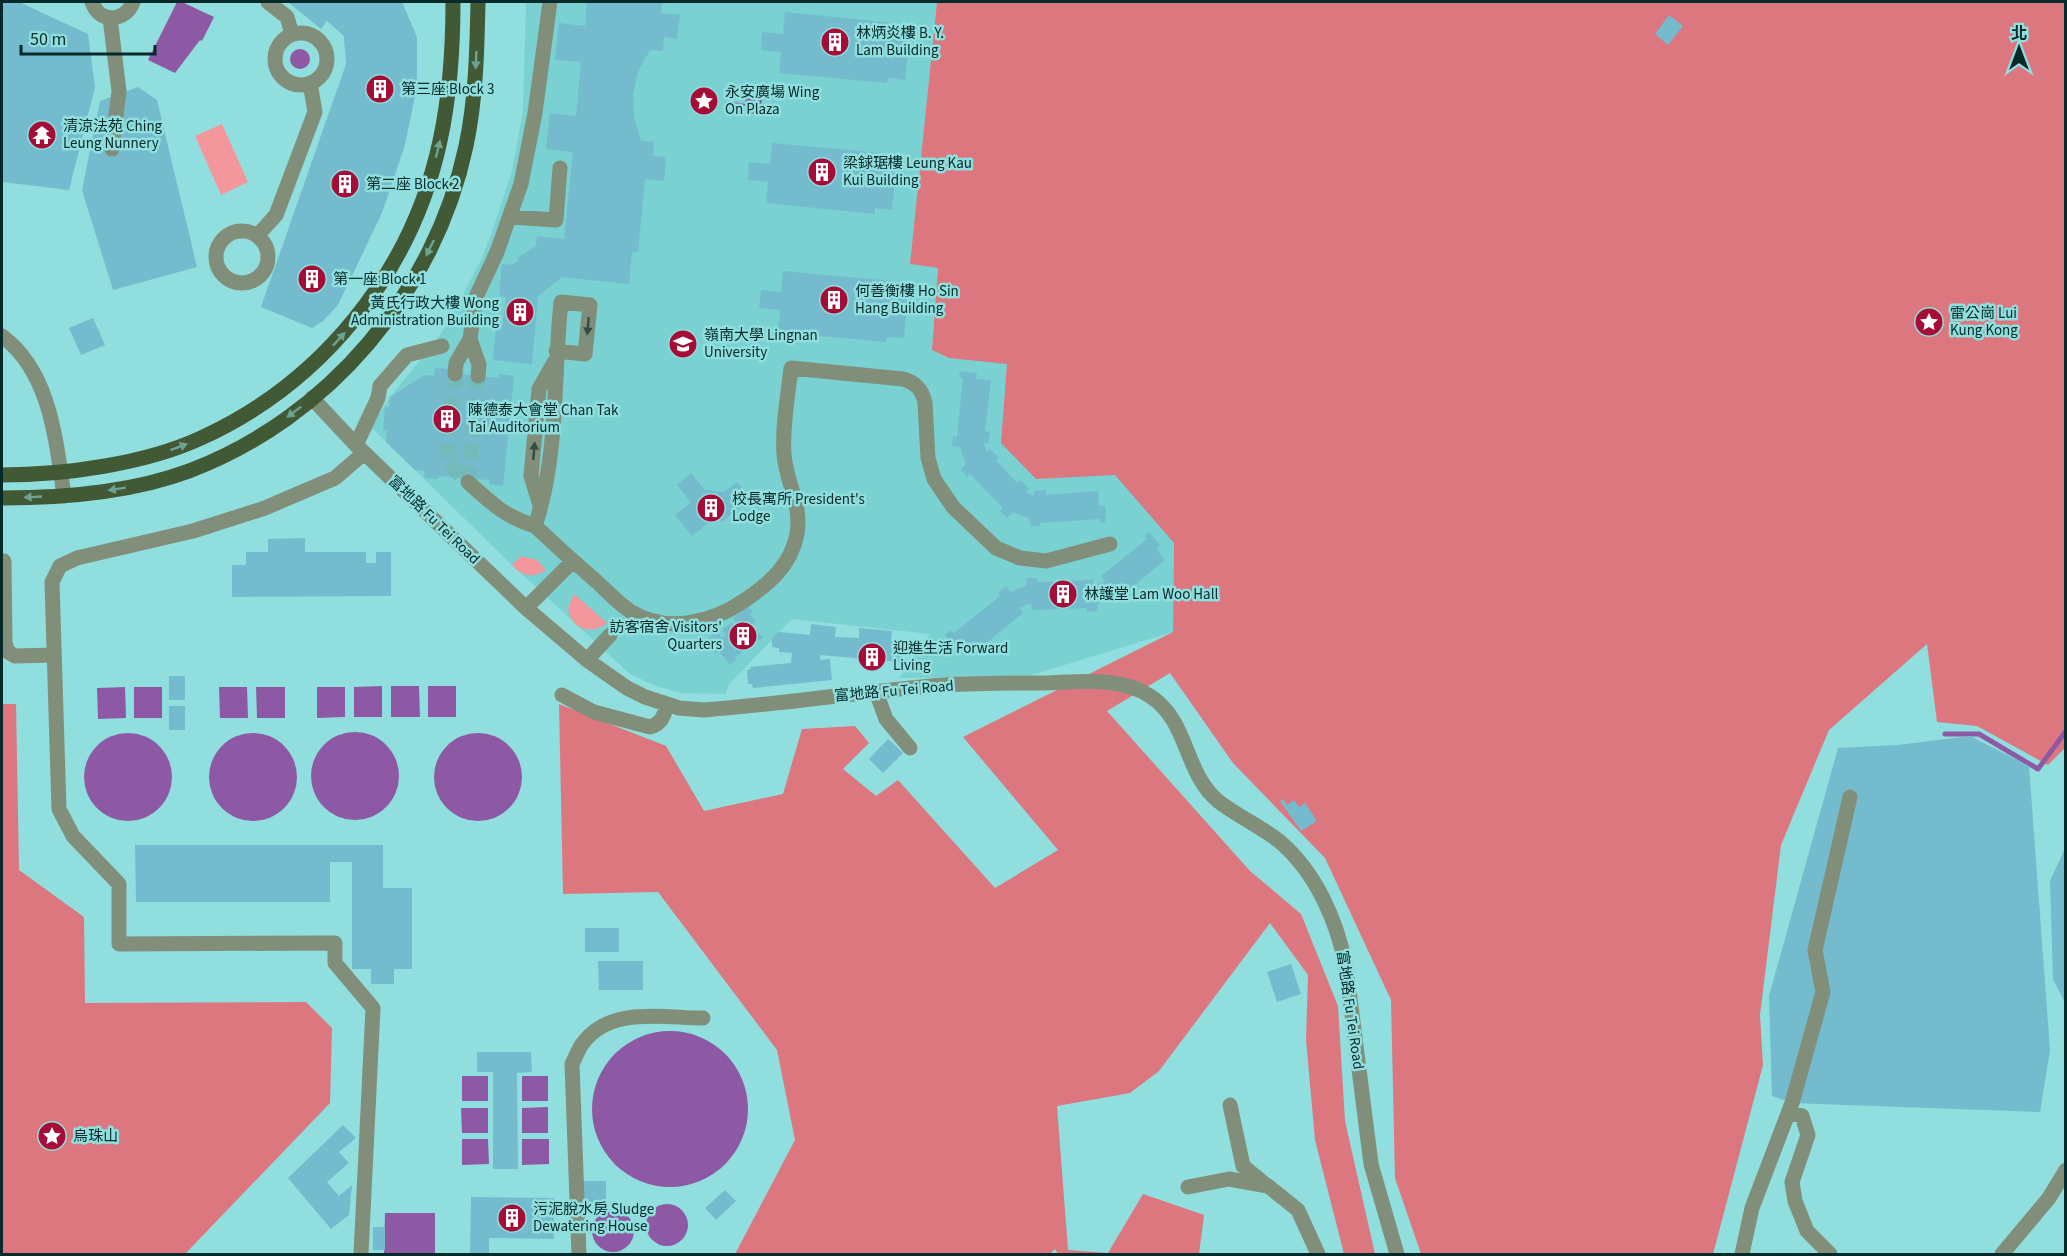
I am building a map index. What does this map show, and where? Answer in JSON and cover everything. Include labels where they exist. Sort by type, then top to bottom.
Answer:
[{"type":"main road","points":[[2,475],[60,471],[136,460],[168,451],[219,429],[284,388],[308,369],[353,323],[396,259],[420,208],[431,176],[446,112],[453,41],[453,2]]},
{"type":"main road","points":[[2,498],[64,496],[128,488],[188,471],[242,447],[290,416],[353,362],[389,319],[419,271],[442,223],[459,174],[472,117],[478,2]]},
{"type":"street","points":[[92,2],[98,12],[110,18],[124,15],[133,2]]},
{"type":"street","points":[[268,2],[287,17],[292,34]]},
{"type":"street","points":[[455,374],[456,363],[470,339],[476,297],[510,217],[529,148],[550,2]]},
{"type":"street","points":[[110,18],[119,91],[112,149]]},
{"type":"street","points":[[292,34],[310,34],[318,39],[327,54],[324,72],[310,83],[294,84],[280,75],[276,68],[275,51],[279,44],[292,34]]},
{"type":"street","points":[[257,236],[276,215],[315,112],[310,83]]},
{"type":"street","points":[[510,217],[556,220],[560,168]]},
{"type":"street","points":[[2,336],[17,350],[33,371],[51,422],[64,496]]},
{"type":"street","points":[[470,339],[479,365],[478,376]]},
{"type":"street","points":[[361,1254],[374,1008],[335,963],[335,943],[119,944],[119,884],[74,836],[58,809],[52,582],[60,566],[77,558],[192,531],[265,508],[335,478],[360,449],[380,386],[407,355],[442,346]]},
{"type":"street","points":[[535,526],[541,508],[531,476],[539,389],[556,356]]},
{"type":"street","points":[[468,482],[499,511],[535,526],[630,610],[655,621],[669,623],[697,622],[723,614],[772,580],[781,570],[793,547],[798,522],[796,496],[787,474],[784,453],[791,368],[903,379],[919,387],[925,403],[928,458],[934,480],[953,507],[985,539],[1001,551],[1020,558],[1046,561],[1110,544]]},
{"type":"street","name":"富地路 Fu Tei Road","points":[[312,398],[360,449],[526,608],[587,660],[627,688],[668,705],[704,710],[975,684],[1105,682],[1136,688],[1150,696],[1164,708],[1179,727],[1197,775],[1206,789],[1220,802],[1268,833],[1287,849],[1308,875],[1329,910],[1339,936],[1346,967],[1371,1164],[1397,1254]]},
{"type":"street","points":[[4,561],[5,643],[8,652],[15,656],[53,655]]},
{"type":"street","points":[[526,608],[573,561]]},
{"type":"street","points":[[587,660],[610,636]]},
{"type":"street","points":[[876,692],[886,719],[910,747]]},
{"type":"street","points":[[562,695],[594,712],[650,727],[659,724],[668,705]]},
{"type":"street","points":[[1742,1254],[1752,1208],[1789,1112],[1823,992],[1815,950],[1850,797]]},
{"type":"street","points":[[579,1254],[572,1064],[583,1043],[598,1028],[616,1019],[703,1018]]},
{"type":"street","points":[[1230,1105],[1243,1166],[1298,1210],[1318,1254]]},
{"type":"street","points":[[1789,1112],[1802,1116],[1808,1135],[1792,1182],[1795,1201],[1807,1231],[1830,1254]]},
{"type":"street","points":[[2002,1254],[2049,1198],[2066,1170]]},
{"type":"street","points":[[1188,1187],[1228,1179],[1268,1186]]},
{"type":"shaded area","points":[[177,2],[182,2],[214,17],[202,41],[200,40],[175,73],[148,60]]},
{"type":"shaded area","name":"嶺南大學 Lingnan University","points":[[526,2],[937,2],[910,264],[938,268],[932,349],[1176,335],[1173,632],[1028,676],[899,678],[930,634],[792,619],[730,683],[725,694],[681,693],[656,686],[630,674],[512,565],[371,427],[390,397],[438,338],[482,258],[493,229],[512,171],[523,111]]},
{"type":"shaded area","points":[[937,2],[2065,2],[2065,748],[2048,765],[1977,726],[1937,722],[1927,644],[1829,730],[1781,845],[1760,1015],[1763,1065],[1713,1254],[1421,1254],[1395,1178],[1391,1000],[1325,858],[1233,763],[1170,673],[1107,711],[1250,871],[1301,914],[1338,1006],[1345,1121],[1375,1254],[1344,1254],[1315,1140],[1306,1040],[1308,975],[1270,923],[1159,1071],[1130,1093],[1057,1106],[1068,1250],[1108,1253],[1143,1194],[1204,1215],[1199,1254],[1058,1254],[1055,1249],[1050,1254],[735,1254],[795,1140],[777,1050],[658,892],[563,894],[559,704],[666,746],[704,811],[783,794],[802,729],[855,726],[869,743],[843,769],[876,796],[898,780],[995,888],[1058,850],[963,737],[1173,632],[1174,543],[1115,475],[1036,479],[1001,443],[1007,364],[949,358],[932,350],[938,268],[910,264]]},
{"type":"shaded area","points":[[296,49],[304,49],[310,55],[310,63],[304,69],[296,69],[290,63],[290,55]]},
{"type":"shaded area","points":[[746,97],[762,99],[760,114],[745,113],[745,106],[724,104],[728,101],[745,104]]},
{"type":"shaded area","points":[[222,124],[248,182],[221,195],[195,136]]},
{"type":"shaded area","points":[[521,556],[537,560],[546,570],[537,575],[520,572],[512,565]]},
{"type":"shaded area","points":[[574,594],[607,623],[588,630],[577,625],[568,608]]},
{"type":"shaded area","points":[[382,686],[382,717],[354,717],[354,687]]},
{"type":"shaded area","points":[[391,686],[419,686],[420,717],[391,717]]},
{"type":"shaded area","points":[[428,686],[456,686],[456,717],[428,717]]},
{"type":"shaded area","points":[[125,687],[126,718],[98,719],[97,688]]},
{"type":"shaded area","points":[[134,687],[162,687],[162,718],[134,718]]},
{"type":"shaded area","points":[[219,687],[247,687],[248,718],[220,718]]},
{"type":"shaded area","points":[[256,687],[285,687],[285,718],[257,718]]},
{"type":"shaded area","points":[[317,687],[345,687],[345,717],[317,718]]},
{"type":"shaded area","points":[[2,704],[16,704],[19,870],[84,917],[85,1003],[306,1002],[332,1028],[330,1103],[185,1254],[2,1254]]},
{"type":"shaded area","points":[[355,732],[372,735],[386,745],[396,759],[399,776],[396,793],[386,807],[372,817],[355,820],[338,817],[324,807],[314,793],[311,776],[314,759],[324,745],[338,735]]},
{"type":"shaded area","points":[[128,733],[145,736],[159,746],[169,760],[172,777],[169,794],[159,808],[145,818],[128,821],[111,818],[97,808],[87,794],[84,777],[87,760],[97,746],[111,736]]},
{"type":"shaded area","points":[[253,733],[270,736],[284,746],[294,760],[297,777],[294,794],[284,808],[270,818],[253,821],[236,818],[222,808],[212,794],[209,777],[212,760],[222,746],[236,736]]},
{"type":"shaded area","points":[[478,733],[495,736],[509,746],[519,760],[522,777],[519,794],[509,808],[495,818],[478,821],[461,818],[447,808],[437,794],[434,777],[437,760],[447,746],[461,736]]},
{"type":"shaded area","points":[[670,1031],[685,1032],[700,1037],[714,1044],[725,1054],[735,1065],[742,1079],[747,1094],[747,1124],[742,1139],[735,1153],[725,1164],[714,1174],[700,1181],[685,1186],[670,1187],[655,1186],[640,1181],[626,1174],[615,1164],[605,1153],[598,1139],[593,1124],[592,1109],[593,1094],[598,1079],[605,1065],[615,1054],[626,1044],[640,1037],[655,1032]]},
{"type":"shaded area","points":[[462,1076],[488,1076],[488,1101],[462,1101]]},
{"type":"shaded area","points":[[522,1076],[548,1076],[548,1101],[522,1101]]},
{"type":"shaded area","points":[[548,1107],[548,1133],[522,1133],[522,1108]]},
{"type":"shaded area","points":[[461,1108],[488,1108],[488,1133],[462,1133]]},
{"type":"shaded area","points":[[462,1139],[488,1139],[489,1164],[462,1165]]},
{"type":"shaded area","points":[[522,1139],[549,1139],[549,1164],[522,1165]]},
{"type":"shaded area","points":[[667,1204],[675,1205],[682,1210],[687,1217],[687,1233],[682,1240],[675,1245],[667,1246],[659,1245],[652,1240],[647,1233],[646,1225],[647,1217],[652,1210],[659,1205]]},
{"type":"shaded area","points":[[613,1210],[621,1211],[628,1216],[633,1223],[633,1239],[628,1246],[621,1251],[613,1252],[605,1251],[598,1246],[593,1239],[592,1231],[593,1223],[598,1216],[605,1211]]},
{"type":"shaded area","points":[[385,1213],[435,1213],[435,1254],[384,1254]]},
{"type":"building","name":"清涼法苑 Ching Leung Nunnery","points":[[2,2],[19,2],[88,34],[95,87],[69,190],[2,182]]},
{"type":"building","points":[[288,2],[402,2],[417,37],[417,86],[405,145],[382,213],[338,305],[323,321],[312,328],[261,307],[346,64],[344,36],[327,21],[321,29]]},
{"type":"building","points":[[587,2],[662,2],[661,13],[680,15],[677,39],[664,37],[663,51],[650,50],[638,71],[633,94],[634,118],[641,141],[654,142],[653,156],[666,157],[664,181],[645,179],[638,252],[632,252],[629,284],[562,277],[538,296],[532,364],[493,360],[496,328],[502,329],[506,297],[499,296],[502,264],[512,265],[519,260],[517,258],[536,246],[537,236],[564,239],[573,152],[546,149],[550,113],[576,116],[581,62],[555,60],[559,23],[585,26]]},
{"type":"building","name":"林炳炎樓 B. Y. Lam Building","points":[[785,12],[893,23],[893,28],[910,30],[905,80],[888,78],[887,83],[779,73],[781,52],[761,50],[762,32],[783,34]]},
{"type":"building","points":[[1669,15],[1683,26],[1668,45],[1655,34]]},
{"type":"building","points":[[138,87],[157,100],[197,267],[113,290],[82,190],[100,101]]},
{"type":"building","name":"梁銶琚樓 Leung Kau Kui Building","points":[[772,143],[880,153],[880,158],[897,160],[892,210],[875,208],[875,214],[766,203],[768,182],[748,180],[749,162],[770,164]]},
{"type":"building","name":"何善衡樓 Ho Sin Hang Building","points":[[783,271],[892,281],[891,287],[908,288],[904,338],[887,337],[886,342],[778,332],[780,310],[759,308],[761,290],[781,292]]},
{"type":"building","points":[[93,318],[105,345],[81,355],[69,328]]},
{"type":"building","name":"陳德泰大會堂 Chan Tak Tai Auditorium","points":[[435,368],[449,369],[449,373],[499,378],[499,374],[514,376],[503,486],[489,484],[489,480],[439,476],[438,479],[424,478],[425,471],[415,470],[386,442],[387,431],[383,430],[385,407],[389,407],[390,397],[424,375],[434,376]]},
{"type":"building","points":[[960,371],[977,373],[976,379],[991,380],[985,431],[990,432],[988,444],[984,443],[987,452],[990,449],[999,458],[996,460],[1017,483],[1021,480],[1029,489],[1026,492],[1034,496],[1034,491],[1046,490],[1046,495],[1098,491],[1099,506],[1105,506],[1106,523],[1100,523],[1100,519],[1040,523],[1040,526],[1031,527],[1030,519],[1013,512],[1007,518],[1000,511],[1003,508],[970,474],[967,477],[961,470],[966,464],[960,447],[952,446],[953,436],[957,437],[963,378],[959,377]]},
{"type":"building","name":"校長寓所 President's Lodge","points":[[691,473],[705,490],[724,492],[737,482],[751,499],[722,522],[717,516],[692,536],[675,515],[691,502],[677,485]]},
{"type":"building","name":"林護堂 Lam Woo Hall","points":[[1149,532],[1160,545],[1156,549],[1165,560],[1125,593],[1128,596],[1118,603],[1114,598],[1097,604],[1098,611],[1087,612],[1087,608],[1032,610],[1031,603],[1019,608],[1023,613],[972,655],[962,643],[956,648],[945,635],[951,630],[954,633],[1000,596],[998,593],[1006,586],[1010,592],[1027,585],[1026,578],[1037,578],[1037,582],[1093,580],[1093,586],[1105,581],[1101,576],[1147,539],[1145,536]]},
{"type":"building","points":[[305,538],[305,552],[366,552],[366,563],[376,563],[376,552],[391,552],[391,596],[232,597],[232,565],[246,565],[246,552],[268,552],[268,539]]},
{"type":"building","name":"訪客宿舍 Visitors' Quarters","points":[[748,606],[753,612],[750,614],[756,621],[752,624],[763,638],[749,646],[746,644],[740,649],[742,652],[735,657],[737,659],[730,665],[719,651],[715,654],[703,643],[717,631],[722,638],[726,635],[722,630],[731,623],[735,627],[738,624],[733,618]]},
{"type":"building","name":"迎進生活 Forward Living","points":[[811,624],[836,627],[835,637],[859,638],[859,628],[892,631],[891,641],[912,643],[911,652],[903,651],[901,662],[820,655],[820,660],[830,659],[832,680],[753,688],[752,684],[748,684],[747,670],[751,669],[750,667],[791,663],[792,653],[779,652],[779,648],[772,647],[772,638],[779,632],[810,635]]},
{"type":"building","points":[[169,676],[185,676],[185,700],[169,700]]},
{"type":"building","points":[[169,706],[185,706],[185,730],[169,730]]},
{"type":"building","points":[[1970,736],[2029,766],[2050,1050],[2040,1112],[1792,1103],[1772,1096],[1769,996],[1838,748],[1898,745]]},
{"type":"building","points":[[888,739],[903,753],[883,773],[869,759]]},
{"type":"building","points":[[1283,799],[1287,805],[1294,800],[1299,807],[1305,803],[1317,821],[1301,831],[1280,801]]},
{"type":"building","points":[[135,845],[383,845],[383,888],[412,888],[412,969],[394,969],[394,984],[371,984],[371,969],[352,969],[352,862],[330,862],[330,902],[136,902]]},
{"type":"building","points":[[2066,846],[2066,1005],[2053,979],[2050,881]]},
{"type":"building","points":[[585,928],[619,928],[619,952],[585,952]]},
{"type":"building","points":[[598,961],[643,961],[643,990],[599,990]]},
{"type":"building","points":[[1291,964],[1301,994],[1277,1002],[1267,972]]},
{"type":"building","points":[[477,1052],[531,1052],[532,1072],[517,1073],[518,1169],[493,1169],[493,1072],[477,1072]]},
{"type":"building","points":[[343,1125],[356,1138],[339,1152],[349,1163],[327,1182],[339,1196],[352,1185],[349,1215],[331,1229],[288,1178]]},
{"type":"building","points":[[579,1181],[606,1181],[606,1205],[579,1206]]},
{"type":"building","points":[[725,1190],[736,1201],[716,1220],[705,1208]]},
{"type":"building","name":"污泥脫水房 Sludge Dewatering House","points":[[471,1197],[554,1198],[554,1239],[489,1238],[489,1254],[470,1254]]},
{"type":"building","points":[[373,1227],[385,1227],[385,1250],[373,1250]]},
{"type":"waterway","points":[[1945,734],[1979,734],[2038,769],[2066,731]]},
{"type":"tunnel","points":[[455,374],[447,463],[468,482]]},
{"type":"tunnel","points":[[468,482],[478,376]]},
{"type":"place","name":"林炳炎樓 B. Y. Lam Building","points":[[835,42]]},
{"type":"place","name":"第三座 Block 3","points":[[380,89]]},
{"type":"place","name":"永安廣場 Wing On Plaza","points":[[704,101]]},
{"type":"place","name":"清涼法苑 Ching Leung Nunnery","points":[[42,135]]},
{"type":"place","name":"梁銶琚樓 Leung Kau Kui Building","points":[[822,172]]},
{"type":"place","name":"第二座 Block 2","points":[[345,184]]},
{"type":"place","name":"第一座 Block 1","points":[[312,279]]},
{"type":"place","name":"何善衡樓 Ho Sin Hang Building","points":[[834,300]]},
{"type":"place","name":"黃氏行政大樓 Wong Administration Building","points":[[520,312]]},
{"type":"place","name":"雷公崗 Lui Kung Kong","points":[[1929,322]]},
{"type":"place","name":"嶺南大學 Lingnan University","points":[[683,344]]},
{"type":"place","name":"陳德泰大會堂 Chan Tak Tai Auditorium","points":[[447,419]]},
{"type":"place","name":"校長寓所 President's Lodge","points":[[711,508]]},
{"type":"place","name":"林護堂 Lam Woo Hall","points":[[1063,594]]},
{"type":"place","name":"訪客宿舍 Visitors' Quarters","points":[[743,636]]},
{"type":"place","name":"迎進生活 Forward Living","points":[[872,657]]},
{"type":"place","name":"烏珠山","points":[[52,1136]]},
{"type":"place","name":"污泥脫水房 Sludge Dewatering House","points":[[512,1218]]}]
